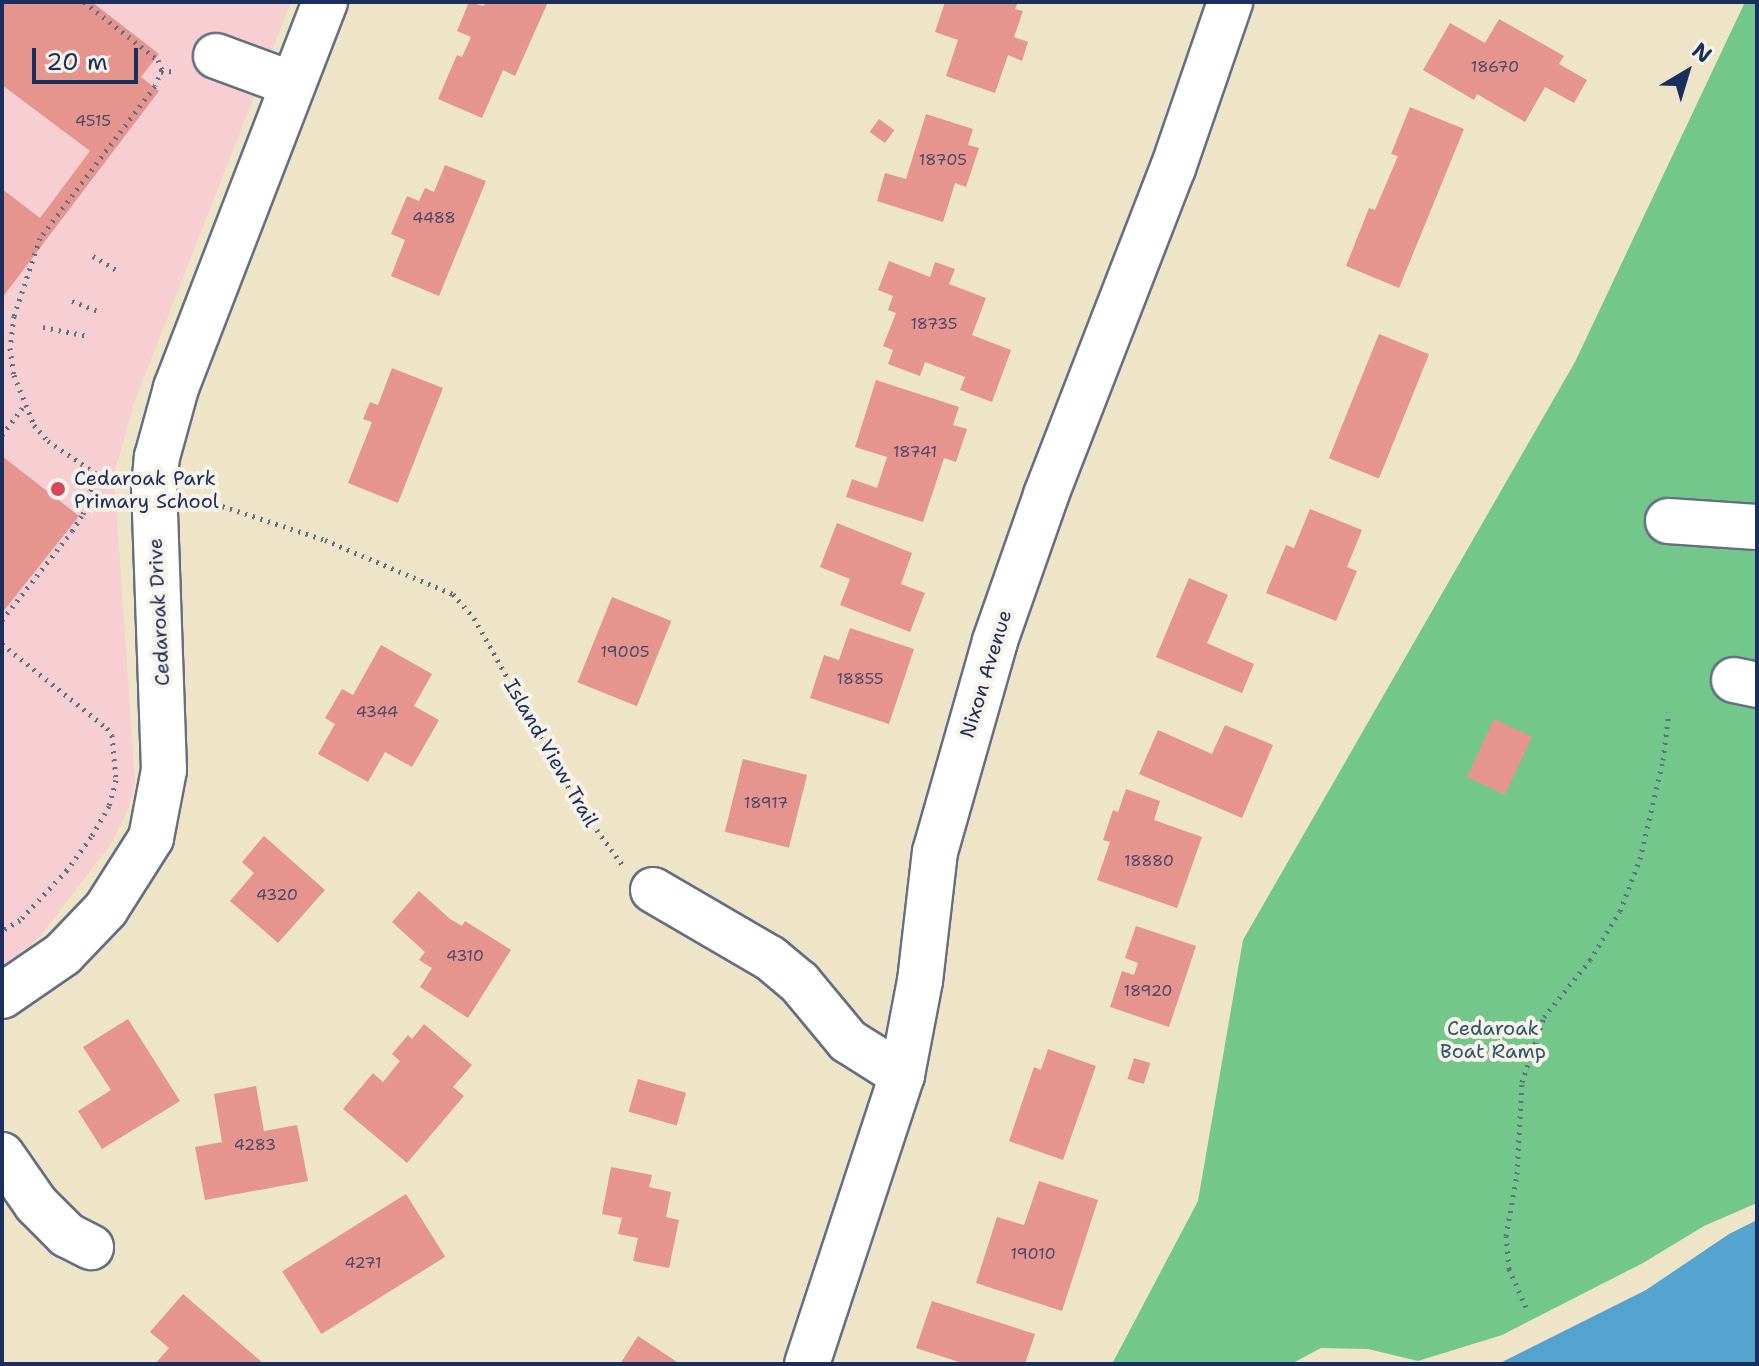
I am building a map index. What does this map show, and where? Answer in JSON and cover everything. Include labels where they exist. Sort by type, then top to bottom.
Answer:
[{"type":"street","name":"Cedaroak Drive","points":[[2,996],[42,971],[106,909],[151,838],[164,770],[154,503],[157,457],[176,388],[325,2]]},
{"type":"street","name":"Nixon Avenue","points":[[807,1364],[902,1075],[920,981],[935,852],[995,641],[1041,508],[1141,253],[1230,2]]},
{"type":"street","points":[[216,56],[292,84]]},
{"type":"street","points":[[1668,521],[1757,527]]},
{"type":"street","points":[[653,890],[770,958],[799,982],[848,1041],[902,1075]]},
{"type":"street","points":[[2,1155],[36,1204],[67,1235],[91,1247]]},
{"type":"path","points":[[84,2],[158,60],[161,72],[54,226],[40,238],[10,348],[24,406],[48,441],[97,474],[116,481]]},
{"type":"path","points":[[161,72],[172,71]]},
{"type":"path","points":[[93,256],[115,269]]},
{"type":"path","points":[[72,301],[98,311]]},
{"type":"path","points":[[43,327],[88,336]]},
{"type":"path","points":[[2,435],[24,406]]},
{"type":"path","points":[[2,620],[72,531],[83,514],[97,474]]},
{"type":"path","name":"Island View Trail","points":[[189,495],[325,540],[453,594],[474,618],[578,804],[617,862],[653,890]]},
{"type":"path","points":[[2,644],[107,728],[112,735],[116,780],[109,806],[75,859],[20,920],[2,931]]},
{"type":"path","points":[[1526,1307],[1509,1269],[1506,1236],[1517,1174],[1522,1082],[1544,1017],[1590,960],[1625,898],[1650,820],[1669,712]]},
{"type":"shaded area","name":"Cedaroak Park Primary School","points":[[2,2],[291,2],[134,403],[114,475],[135,781],[128,810],[111,844],[39,938],[2,967]]},
{"type":"green space","name":"Cedaroak Boat Ramp","points":[[1745,2],[1757,2],[1757,1203],[1704,1226],[1643,1263],[1502,1335],[1418,1361],[1368,1349],[1321,1348],[1291,1364],[1112,1364],[1198,1201],[1243,940],[1575,362]]},
{"type":"water","points":[[1757,1220],[1757,1364],[1498,1364],[1646,1290],[1729,1234]]},
{"type":"building","points":[[2,2],[92,2],[159,54],[141,77],[159,91],[2,298],[2,189],[40,218],[90,151],[2,85]]},
{"type":"building","points":[[469,2],[484,6],[485,2],[548,2],[515,76],[503,70],[482,118],[438,99],[457,55],[462,57],[471,37],[457,31]]},
{"type":"building","points":[[945,2],[1018,2],[1015,9],[1023,11],[1014,37],[1028,42],[1022,61],[1008,55],[995,93],[946,76],[958,40],[935,32]]},
{"type":"building","points":[[1499,19],[1564,56],[1559,64],[1587,80],[1574,103],[1545,87],[1525,122],[1477,94],[1474,100],[1423,70],[1450,23],[1485,43]]},
{"type":"building","points":[[1410,107],[1464,129],[1399,288],[1346,266],[1369,208],[1375,210],[1398,156],[1391,154]]},
{"type":"building","points":[[926,114],[973,129],[968,145],[979,148],[966,187],[955,183],[943,222],[877,201],[885,173],[906,179]]},
{"type":"building","points":[[879,119],[894,130],[885,143],[870,132]]},
{"type":"building","points":[[445,165],[486,181],[439,296],[391,276],[405,240],[391,234],[407,196],[419,201],[425,188],[434,192]]},
{"type":"building","points":[[889,261],[930,277],[935,262],[955,269],[949,284],[986,298],[972,335],[1011,350],[992,402],[960,390],[965,377],[925,362],[920,376],[888,364],[893,350],[883,346],[896,313],[888,310],[893,296],[878,290]]},
{"type":"building","points":[[1379,334],[1429,354],[1379,478],[1329,458]]},
{"type":"building","points":[[392,368],[443,388],[398,503],[348,483],[372,422],[363,419],[370,402],[378,405]]},
{"type":"building","points":[[876,380],[959,407],[953,425],[967,429],[956,462],[944,458],[923,522],[846,497],[852,479],[877,488],[887,457],[855,447]]},
{"type":"building","points":[[2,456],[79,516],[2,613]]},
{"type":"building","points":[[1310,509],[1362,530],[1347,567],[1357,571],[1336,621],[1266,593],[1286,545],[1294,548]]},
{"type":"building","points":[[837,523],[912,553],[901,584],[925,593],[910,632],[840,605],[850,579],[820,567]]},
{"type":"building","points":[[1189,578],[1228,595],[1207,643],[1254,664],[1242,693],[1156,657]]},
{"type":"building","points":[[612,597],[671,621],[637,706],[578,682]]},
{"type":"building","points":[[850,628],[914,649],[889,724],[810,698],[824,655],[839,660]]},
{"type":"building","points":[[381,645],[432,674],[414,706],[439,720],[412,767],[385,752],[368,782],[318,754],[335,724],[325,718],[342,689],[353,695]]},
{"type":"building","points":[[1494,719],[1532,737],[1505,795],[1467,777]]},
{"type":"building","points":[[1225,725],[1273,745],[1242,818],[1139,774],[1158,730],[1212,754]]},
{"type":"building","points":[[743,759],[807,775],[789,848],[725,832]]},
{"type":"building","points":[[1126,789],[1160,801],[1154,820],[1202,837],[1177,908],[1097,880],[1110,842],[1103,840],[1113,810],[1118,812]]},
{"type":"building","points":[[264,836],[325,890],[278,943],[230,901],[254,873],[242,862]]},
{"type":"building","points":[[419,891],[450,919],[462,926],[465,921],[511,950],[468,1018],[420,987],[432,968],[419,960],[425,952],[392,922]]},
{"type":"building","points":[[1136,926],[1196,946],[1169,1027],[1110,1007],[1122,971],[1134,975],[1138,963],[1125,958]]},
{"type":"building","points":[[128,1019],[180,1101],[102,1149],[78,1111],[111,1090],[83,1047]]},
{"type":"building","points":[[424,1024],[472,1065],[453,1087],[464,1096],[407,1163],[343,1109],[373,1073],[383,1082],[400,1061],[392,1054],[408,1035],[412,1039]]},
{"type":"building","points":[[1048,1049],[1096,1066],[1063,1160],[1009,1141],[1034,1067],[1041,1070]]},
{"type":"building","points":[[1134,1058],[1150,1063],[1144,1084],[1128,1079]]},
{"type":"building","points":[[638,1079],[686,1093],[677,1125],[629,1112]]},
{"type":"building","points":[[256,1086],[264,1131],[297,1125],[308,1181],[205,1200],[195,1147],[222,1142],[214,1094]]},
{"type":"building","points":[[611,1167],[652,1175],[649,1187],[671,1192],[666,1217],[679,1220],[669,1268],[633,1261],[638,1238],[618,1234],[622,1218],[602,1214]]},
{"type":"building","points":[[1039,1181],[1098,1200],[1062,1311],[976,1283],[997,1217],[1024,1225]]},
{"type":"building","points":[[406,1194],[445,1257],[321,1334],[282,1271]]},
{"type":"building","points":[[183,1294],[264,1364],[155,1364],[169,1348],[150,1332]]},
{"type":"building","points":[[932,1301],[1035,1334],[1025,1364],[965,1364],[916,1348]]},
{"type":"building","points":[[638,1336],[680,1364],[620,1364]]},
{"type":"place","name":"Cedaroak Park Primary School","points":[[58,489]]}]
